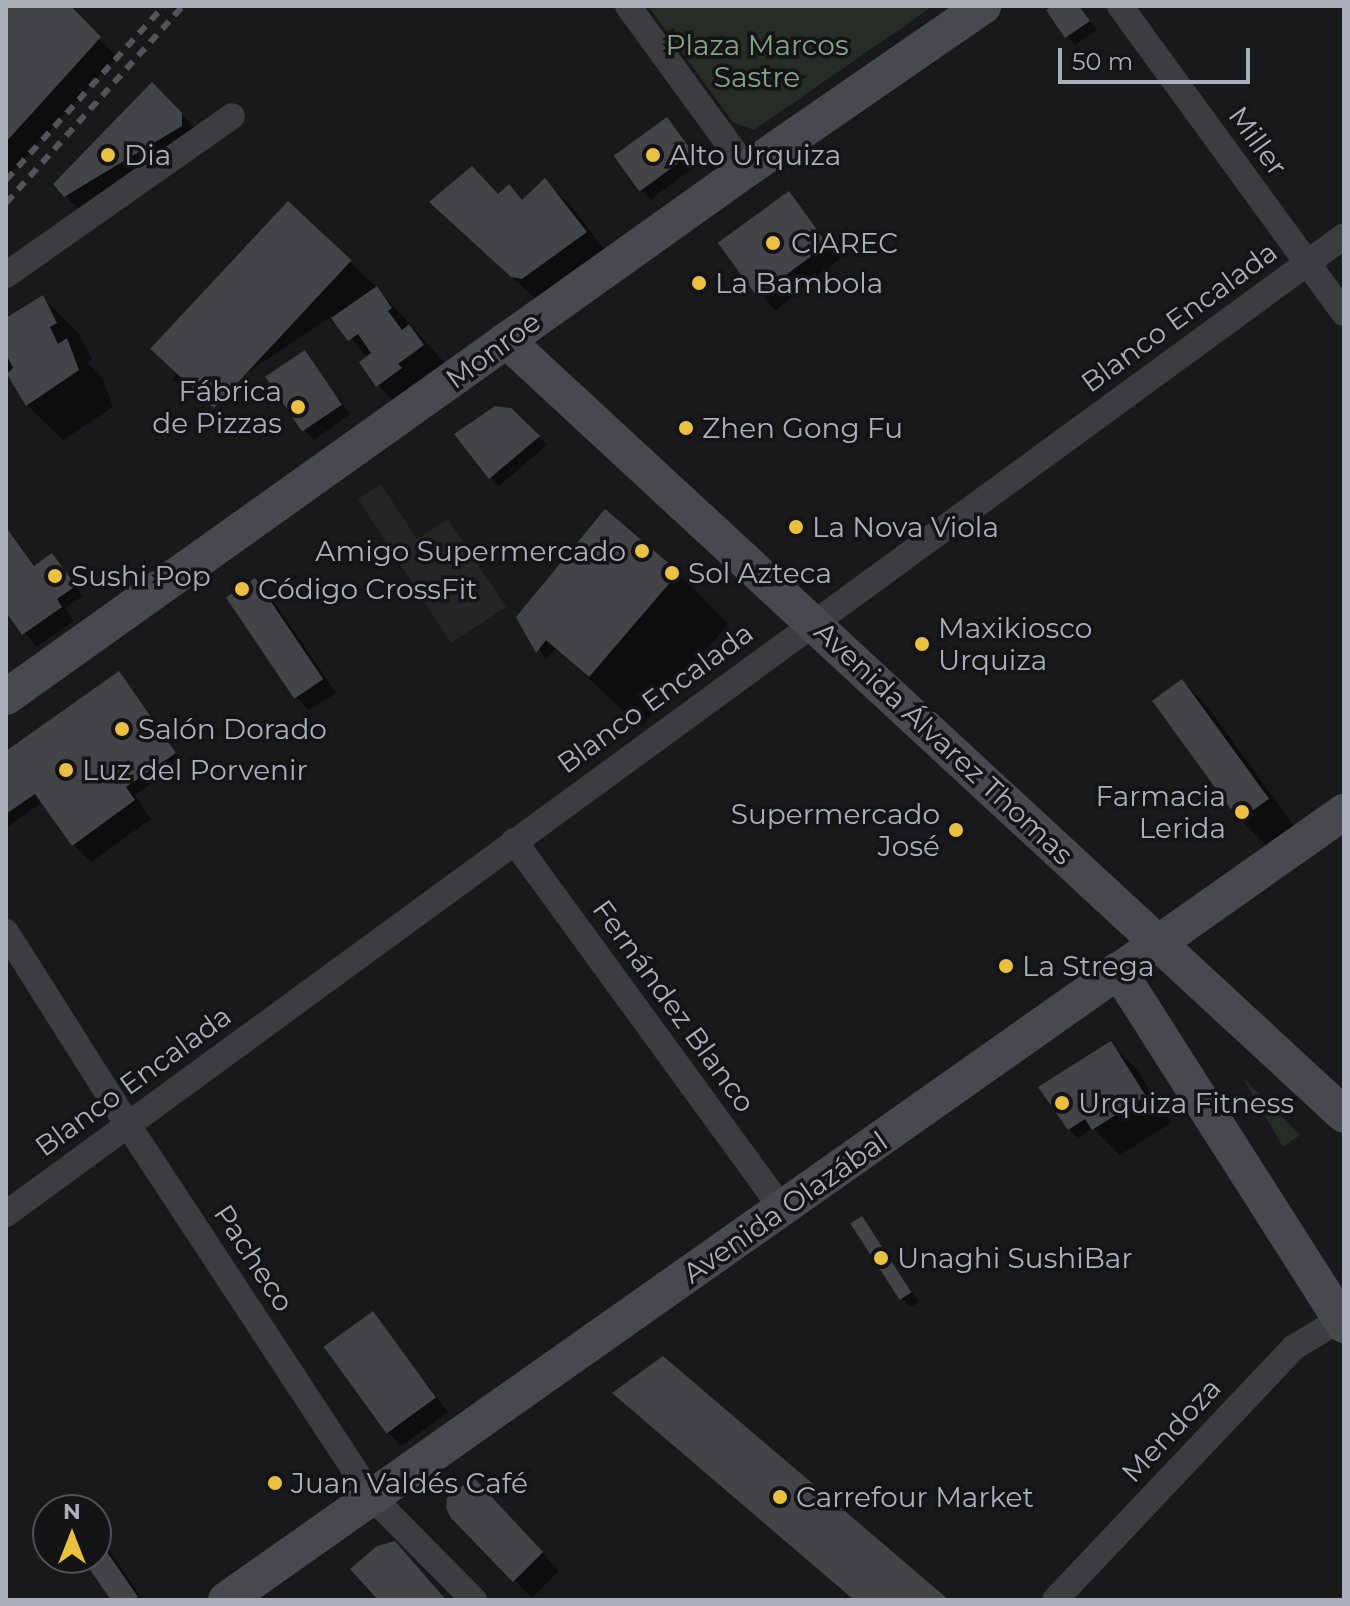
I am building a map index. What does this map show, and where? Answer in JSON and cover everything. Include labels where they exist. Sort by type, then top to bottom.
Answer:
[{"type":"main road","name":"Monroe","points":[[6,697],[747,169],[983,6]]},
{"type":"main road","name":"Avenida Álvarez Thomas","points":[[506,340],[1160,941],[1203,987],[1344,1115]]},
{"type":"main road","name":"Avenida Olazábal","points":[[226,1600],[1344,812]]},
{"type":"main road","points":[[1118,970],[1343,1321]]},
{"type":"street","points":[[628,6],[747,169]]},
{"type":"street","name":"Miller","points":[[1120,6],[1344,313]]},
{"type":"street","points":[[6,275],[232,116]]},
{"type":"street","name":"Blanco Encalada","points":[[6,1214],[1344,236]]},
{"type":"street","name":"Fernández Blanco","points":[[514,841],[782,1209]]},
{"type":"street","name":"Pacheco","points":[[6,932],[128,1125],[373,1498],[474,1600]]},
{"type":"street","name":"Mendoza","points":[[1055,1600],[1293,1348],[1343,1321]]},
{"type":"shaded area","points":[[381,484],[417,539],[448,519],[506,607],[451,643],[358,499]]},
{"type":"green space","name":"Plaza Marcos Sastre","points":[[648,6],[933,6],[754,130],[733,122]]},
{"type":"green space","points":[[1243,1078],[1300,1135],[1283,1147]]},
{"type":"building","points":[[6,6],[71,6],[101,37],[6,142]]},
{"type":"building","points":[[1052,6],[1079,6],[1090,21],[1065,38],[1046,10]]},
{"type":"building","name":"Dia","points":[[152,82],[182,113],[182,126],[64,197],[53,184]]},
{"type":"building","name":"Alto Urquiza","points":[[667,117],[693,153],[639,191],[614,156]]},
{"type":"building","points":[[472,166],[498,194],[509,184],[522,200],[545,178],[587,232],[522,279],[511,277],[429,202]]},
{"type":"building","name":"CIAREC","points":[[789,191],[828,244],[757,296],[718,243]]},
{"type":"building","points":[[288,201],[352,260],[214,408],[150,349]]},
{"type":"building","points":[[377,286],[392,308],[388,311],[402,330],[409,324],[424,345],[398,364],[402,368],[376,387],[359,362],[371,353],[358,334],[348,341],[331,318]]},
{"type":"building","points":[[43,295],[57,323],[50,327],[58,344],[67,338],[79,370],[26,406],[7,374],[13,368],[6,354],[6,318]]},
{"type":"building","points":[[305,350],[342,405],[302,432],[265,377]]},
{"type":"building","points":[[495,406],[511,408],[540,436],[489,479],[454,434]]},
{"type":"building","points":[[605,509],[679,572],[589,677],[546,640],[536,653],[516,617]]},
{"type":"building","points":[[6,527],[34,566],[52,553],[76,586],[57,599],[62,607],[22,635],[6,612]]},
{"type":"building","points":[[255,578],[323,679],[294,699],[226,598]]},
{"type":"building","points":[[119,671],[176,753],[126,787],[135,800],[72,846],[35,794],[6,814],[6,751]]},
{"type":"building","points":[[1182,679],[1269,799],[1239,820],[1152,701]]},
{"type":"building","points":[[1111,1041],[1146,1096],[1092,1130],[1085,1119],[1068,1130],[1038,1087]]},
{"type":"building","name":"Unaghi SushiBar","points":[[862,1216],[912,1292],[900,1300],[850,1224]]},
{"type":"building","points":[[373,1311],[436,1398],[387,1433],[324,1347]]},
{"type":"building","name":"Carrefour Market","points":[[663,1356],[949,1600],[854,1600],[612,1393]]},
{"type":"building","points":[[473,1477],[543,1552],[513,1582],[451,1518],[446,1508],[447,1498]]},
{"type":"building","points":[[395,1541],[446,1600],[378,1600],[350,1569],[377,1546]]},
{"type":"building","points":[[112,1559],[138,1597],[111,1600],[93,1574],[112,1574]]},
{"type":"railway","points":[[6,180],[164,6]]},
{"type":"railway","points":[[6,203],[183,6]]},
{"type":"place","name":"Dia","points":[[108,155]]},
{"type":"place","name":"Alto Urquiza","points":[[653,155]]},
{"type":"place","name":"CIAREC","points":[[773,243]]},
{"type":"place","name":"La Bambola","points":[[699,283]]},
{"type":"place","name":"Fábrica de Pizzas","points":[[298,407]]},
{"type":"place","name":"Zhen Gong Fu","points":[[686,428]]},
{"type":"place","name":"La Nova Viola","points":[[796,527]]},
{"type":"place","name":"Amigo Supermercado","points":[[642,551]]},
{"type":"place","name":"Sol Azteca","points":[[672,573]]},
{"type":"place","name":"Sushi Pop","points":[[55,576]]},
{"type":"place","name":"Código CrossFit","points":[[242,589]]},
{"type":"place","name":"Maxikiosco Urquiza","points":[[922,644]]},
{"type":"place","name":"Salón Dorado","points":[[122,729]]},
{"type":"place","name":"Luz del Porvenir","points":[[66,770]]},
{"type":"place","name":"Farmacia Lerida","points":[[1242,812]]},
{"type":"place","name":"Supermercado José","points":[[956,830]]},
{"type":"place","name":"La Strega","points":[[1006,966]]},
{"type":"place","name":"Urquiza Fitness","points":[[1062,1103]]},
{"type":"place","name":"Unaghi SushiBar","points":[[881,1258]]},
{"type":"place","name":"Juan Valdés Café","points":[[275,1483]]},
{"type":"place","name":"Carrefour Market","points":[[780,1497]]}]
